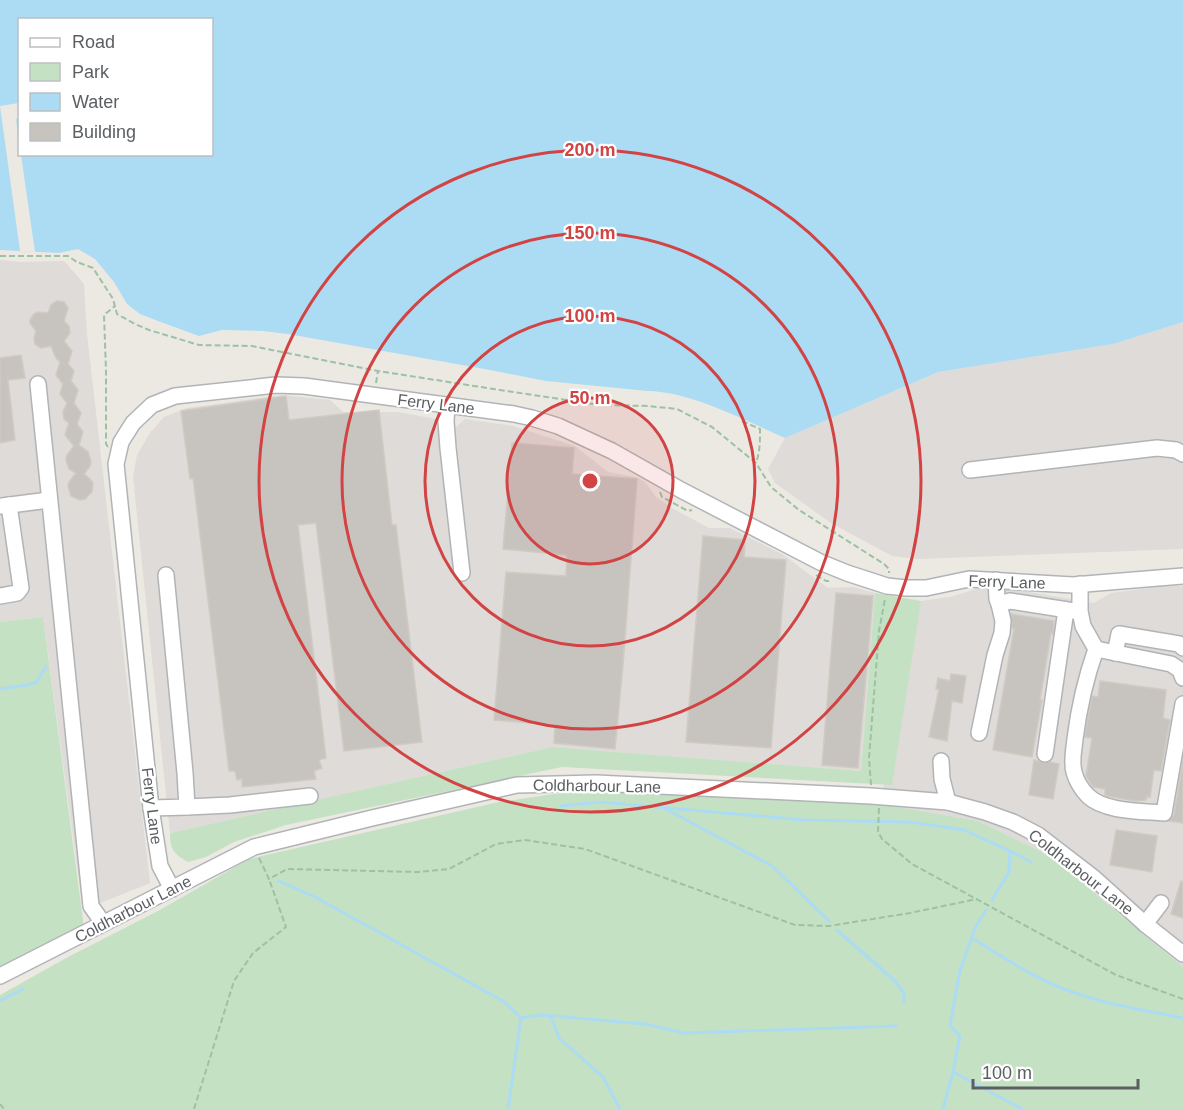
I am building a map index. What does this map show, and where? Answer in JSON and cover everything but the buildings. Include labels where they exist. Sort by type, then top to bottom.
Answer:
[{"type":"street","points":[[38,384],[91,906],[104,923]]},
{"type":"street","name":"Ferry Lane","points":[[171,890],[160,866],[151,808],[116,464],[122,442],[133,423],[152,405],[175,396],[276,385],[304,386],[532,418],[558,426],[612,451],[681,490],[820,562],[887,586],[926,588],[969,579],[1080,584],[1183,576]]},
{"type":"street","points":[[447,405],[448,448],[462,573]]},
{"type":"street","points":[[970,470],[1157,448],[1176,450],[1183,454]]},
{"type":"street","points":[[0,596],[17,593],[21,588],[5,505],[50,500]]},
{"type":"street","points":[[166,574],[187,807]]},
{"type":"street","points":[[979,733],[995,655],[1002,633],[1003,621],[997,599],[996,580]]},
{"type":"street","points":[[1046,754],[1080,584]]},
{"type":"street","points":[[999,604],[1010,601],[1073,611],[1096,649],[1171,664],[1181,674]]},
{"type":"street","points":[[1115,653],[1119,634],[1179,644],[1183,650],[1181,674]]},
{"type":"street","points":[[1096,649],[1079,707],[1073,761],[1074,773],[1080,785],[1088,796],[1099,803],[1120,809],[1164,813],[1183,704]]},
{"type":"street","points":[[941,761],[942,779],[948,802]]},
{"type":"street","name":"Coldharbour Lane","points":[[0,976],[254,847],[517,785],[596,783],[875,801],[948,802],[985,812],[1013,822],[1038,835],[1094,878],[1145,924],[1183,954]]},
{"type":"street","points":[[151,808],[230,805],[310,796]]},
{"type":"street","points":[[1145,924],[1161,903]]},
{"type":"path","points":[[0,256],[68,256],[93,268],[113,299],[117,314],[135,324],[193,344],[252,346],[378,371],[600,405],[677,409],[712,427],[756,463],[771,487],[799,510],[889,569]]},
{"type":"path","points":[[115,306],[104,315],[106,444],[118,452]]},
{"type":"path","points":[[377,381],[378,371]]},
{"type":"path","points":[[742,421],[760,429],[760,454],[756,463]]},
{"type":"path","points":[[662,497],[688,512]]},
{"type":"path","points":[[887,586],[879,631],[870,758],[878,832],[882,839],[912,864],[1116,975],[1183,999]]},
{"type":"path","points":[[269,879],[287,869],[418,872],[449,869],[496,844],[525,840],[585,849],[795,925],[829,926],[978,899]]},
{"type":"path","points":[[194,1109],[234,981],[253,953],[286,927],[269,879],[254,847]]},
{"type":"path","points":[[0,1104],[3,1109]]},
{"type":"shaded area","points":[[0,260],[64,261],[84,284],[87,334],[150,883],[83,910],[43,617],[0,622]]},
{"type":"shaded area","points":[[1183,322],[1183,549],[917,559],[892,556],[831,523],[775,483],[768,469],[785,438],[938,372],[1113,344]]},
{"type":"shaded area","points":[[282,395],[330,400],[343,412],[398,412],[436,419],[437,428],[455,428],[465,419],[513,426],[575,446],[608,472],[636,477],[645,482],[656,497],[709,528],[730,528],[782,554],[828,588],[853,587],[875,593],[861,771],[552,747],[170,833],[133,477],[137,455],[150,433],[164,417],[187,408]]},
{"type":"shaded area","points":[[1183,586],[1183,967],[1050,856],[978,821],[880,804],[921,601],[950,597],[980,588],[1006,588],[1094,603],[1111,593]]},
{"type":"green space","points":[[875,593],[921,601],[892,785],[562,767],[286,825],[234,842],[206,857],[188,862],[176,854],[172,848],[170,833],[552,747],[861,771]]},
{"type":"green space","points":[[43,617],[84,928],[0,966],[0,622]]},
{"type":"green space","points":[[575,791],[880,804],[978,821],[1050,856],[1183,967],[1183,1109],[0,1109],[0,995],[68,957],[158,911],[249,859],[499,802]]},
{"type":"water","points":[[0,0],[1183,0],[1183,322],[1113,344],[938,372],[785,438],[718,408],[665,393],[546,381],[288,334],[222,330],[199,336],[140,314],[127,304],[114,282],[95,259],[78,249],[59,253],[0,250]]},
{"type":"pier","points":[[18,103],[18,118],[16,119],[18,156],[21,156],[35,252],[20,251],[0,106]]},
{"type":"waterway","points":[[0,689],[37,682],[46,666]]},
{"type":"waterway","points":[[561,806],[600,802],[804,820],[911,822],[964,830],[1031,862]]},
{"type":"waterway","points":[[666,809],[772,866],[829,921]]},
{"type":"waterway","points":[[992,900],[1009,872],[1010,851]]},
{"type":"waterway","points":[[279,881],[315,897],[503,1001],[521,1018],[508,1109]]},
{"type":"waterway","points":[[943,1109],[960,1036],[950,1026],[960,970],[976,926],[986,910]]},
{"type":"waterway","points":[[837,930],[896,982],[904,993],[904,1003]]},
{"type":"waterway","points":[[972,938],[1011,963],[1068,991],[1117,1005],[1183,1018]]},
{"type":"waterway","points":[[0,1001],[23,989]]},
{"type":"waterway","points":[[521,1018],[541,1015],[645,1024],[684,1033],[896,1026]]},
{"type":"waterway","points":[[551,1017],[559,1038],[603,1077],[620,1109]]},
{"type":"waterway","points":[[953,1072],[1022,1109]]}]
